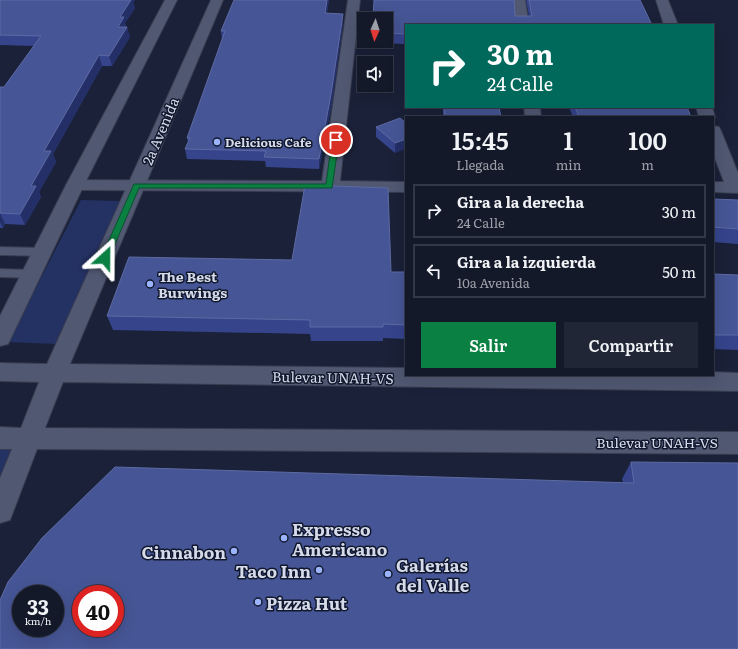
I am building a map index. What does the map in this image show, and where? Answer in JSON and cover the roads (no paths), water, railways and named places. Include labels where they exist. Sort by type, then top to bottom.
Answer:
[{"type":"street","points":[[0,338],[75,185],[172,0]]},
{"type":"street","name":"2a Avenida","points":[[0,511],[55,372],[217,0]]},
{"type":"street","points":[[330,187],[354,0]]},
{"type":"street","points":[[519,0],[522,24]]},
{"type":"street","points":[[662,0],[671,24]]},
{"type":"street","points":[[714,133],[737,188],[714,188]]},
{"type":"street","points":[[75,185],[405,187]]},
{"type":"street","name":"Bulevar UNAH-VS","points":[[0,372],[738,382]]},
{"type":"street","name":"Bulevar UNAH-VS","points":[[0,438],[738,443]]},
{"type":"lane","points":[[0,250],[43,252]]},
{"type":"lane","points":[[0,273],[32,274]]},
{"type":"place","name":"Delicious Cafe","points":[[217,142]]},
{"type":"place","name":"The Best Burwings","points":[[150,284]]},
{"type":"place","name":"Expresso Americano","points":[[284,538]]},
{"type":"place","name":"Cinnabon","points":[[234,551]]},
{"type":"place","name":"Taco Inn","points":[[319,570]]},
{"type":"place","name":"Galerías del Valle","points":[[388,574]]},
{"type":"place","name":"Pizza Hut","points":[[258,602]]}]
